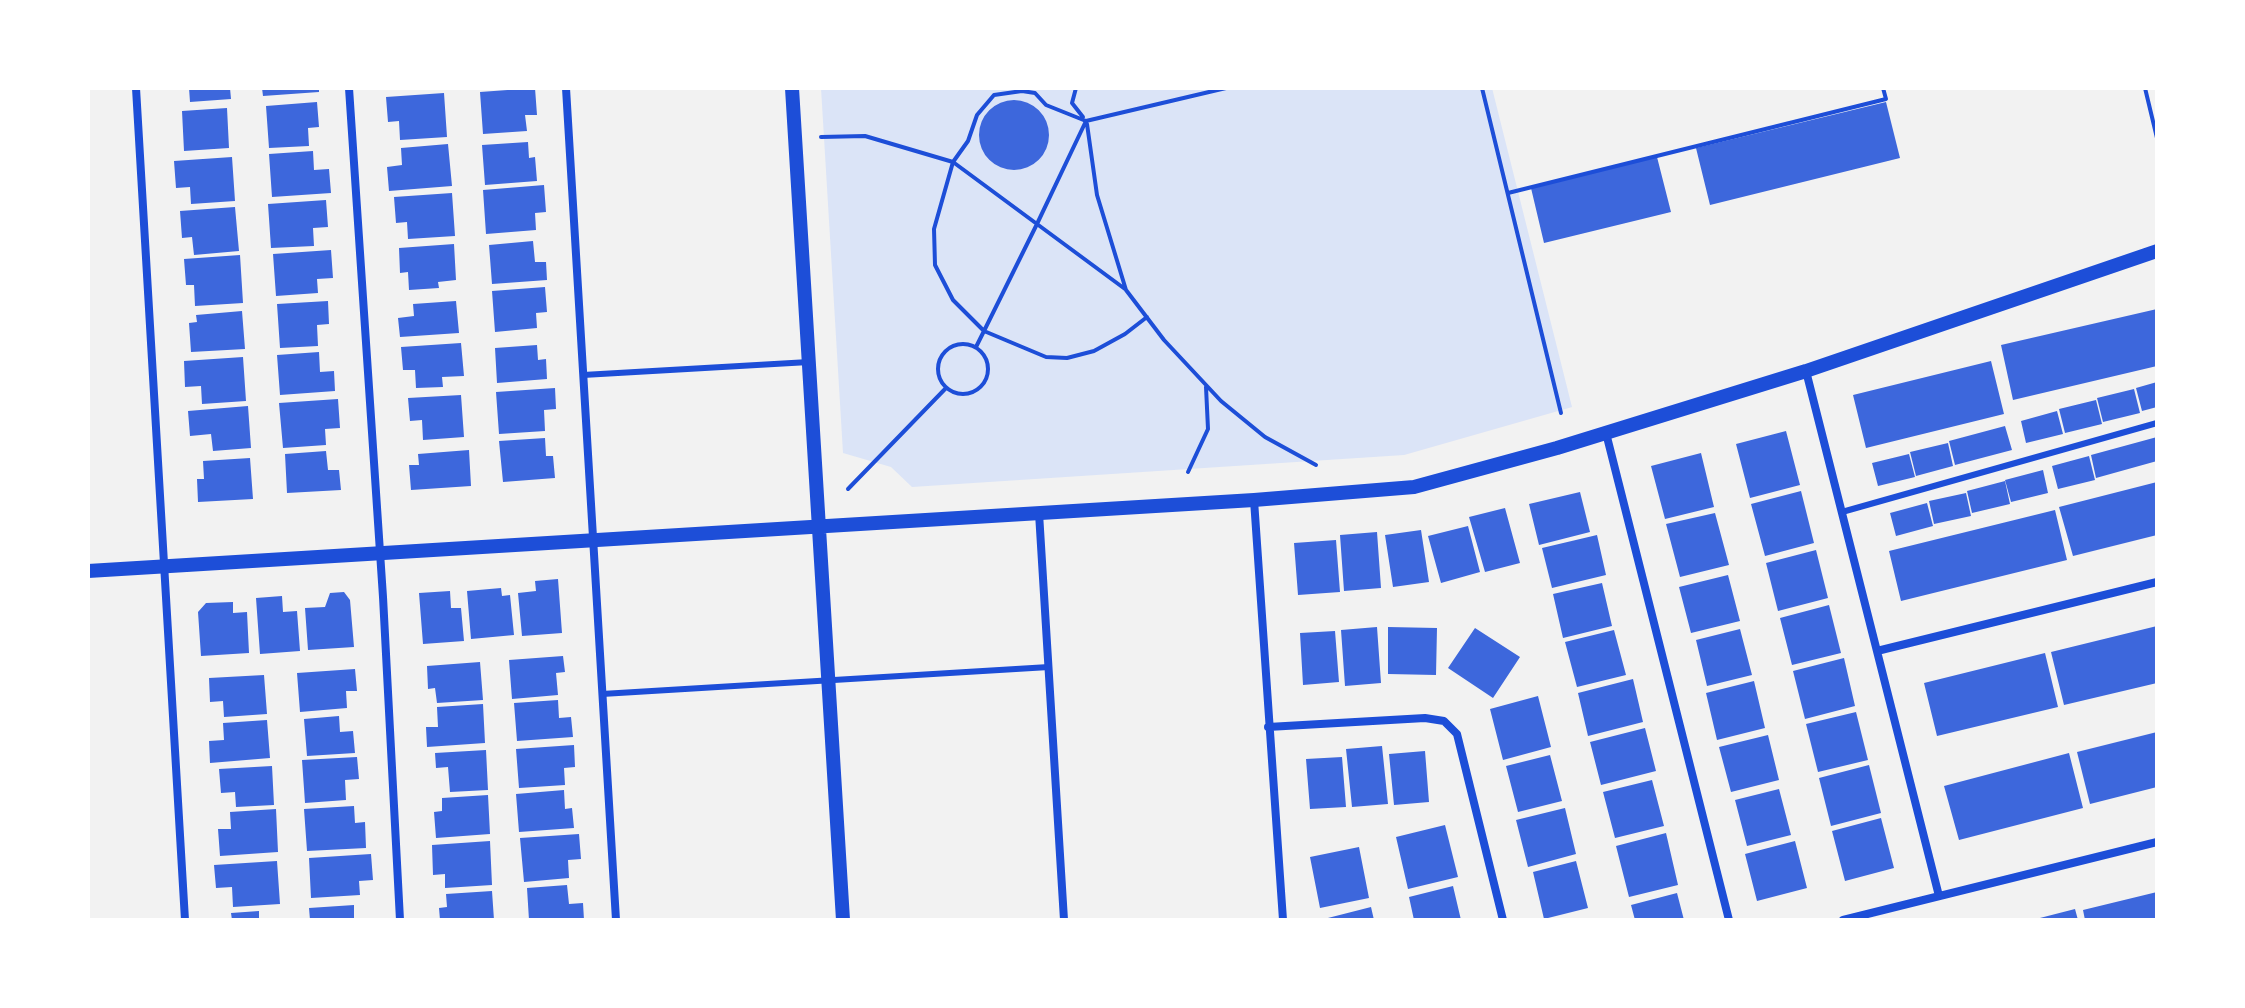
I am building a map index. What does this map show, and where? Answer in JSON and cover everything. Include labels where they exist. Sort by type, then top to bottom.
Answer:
[{"type":"street","points":[[136,88],[185,920]]},
{"type":"street","points":[[349,88],[380,552],[400,920]]},
{"type":"street","points":[[566,88],[616,920]]},
{"type":"street","points":[[792,88],[843,920]]},
{"type":"street","points":[[88,571],[1254,500],[1414,487],[1606,433],[1806,371],[2157,251]]},
{"type":"street","points":[[1806,371],[1939,896]]},
{"type":"street","points":[[1606,433],[1729,920]]},
{"type":"street","points":[[1254,500],[1283,920]]},
{"type":"street","points":[[1039,513],[1064,920]]},
{"type":"street","points":[[1877,651],[2157,582]]},
{"type":"street","points":[[1268,727],[1425,718],[1444,721],[1457,734],[1503,920]]},
{"type":"street","points":[[1843,920],[2157,842]]},
{"type":"lane","points":[[583,375],[809,362]]},
{"type":"lane","points":[[1842,512],[2157,423]]},
{"type":"lane","points":[[602,694],[1049,667]]},
{"type":"path","points":[[1076,88],[1072,103],[1086,121],[1097,195],[1126,290]]},
{"type":"path","points":[[1147,317],[1125,334],[1094,351],[1067,358],[1046,357],[984,331],[953,300],[935,265],[934,229],[953,162],[968,141],[977,115],[994,95],[1022,91],[1035,93],[1046,105],[1086,121],[1226,88]]},
{"type":"path","points":[[1482,88],[1561,413]]},
{"type":"path","points":[[1508,193],[1886,99],[1883,88]]},
{"type":"path","points":[[2145,88],[2157,138]]},
{"type":"path","points":[[976,347],[1086,121]]},
{"type":"path","points":[[821,137],[865,136],[953,162],[1126,290],[1206,385],[1265,437],[1316,465]]},
{"type":"path","points":[[961,344],[976,347],[988,367],[982,386],[965,394],[946,388],[937,371],[944,352],[961,344]]},
{"type":"path","points":[[1188,472],[1208,429],[1206,385]]},
{"type":"path","points":[[848,489],[946,388]]},
{"type":"shaded area","points":[[821,88],[1492,88],[1572,407],[1404,455],[912,487],[891,467],[843,453]]},
{"type":"building","points":[[189,88],[230,88],[231,99],[190,102]]},
{"type":"building","points":[[262,88],[319,88],[319,92],[263,96]]},
{"type":"building","points":[[535,88],[537,115],[525,115],[527,131],[483,134],[480,92]]},
{"type":"building","points":[[444,93],[447,137],[400,140],[399,121],[388,122],[386,97]]},
{"type":"building","points":[[1014,100],[1039,110],[1049,135],[1039,160],[1014,170],[989,160],[979,135],[989,110]]},
{"type":"building","points":[[317,102],[319,127],[308,128],[309,146],[269,148],[266,106]]},
{"type":"building","points":[[1886,102],[1900,158],[1710,205],[1696,148]]},
{"type":"building","points":[[227,108],[229,148],[184,151],[182,111]]},
{"type":"building","points":[[528,142],[529,158],[535,157],[537,181],[485,185],[482,145]]},
{"type":"building","points":[[448,144],[452,186],[389,191],[387,167],[402,165],[401,148]]},
{"type":"building","points":[[313,151],[314,170],[329,169],[331,193],[272,197],[269,154]]},
{"type":"building","points":[[232,157],[235,201],[191,204],[190,187],[176,188],[174,161]]},
{"type":"building","points":[[1657,157],[1671,212],[1544,243],[1531,188]]},
{"type":"building","points":[[544,185],[546,212],[535,213],[536,230],[486,234],[483,190]]},
{"type":"building","points":[[452,193],[455,236],[408,239],[407,222],[396,223],[394,197]]},
{"type":"building","points":[[326,200],[328,227],[313,228],[314,246],[271,248],[268,204]]},
{"type":"building","points":[[235,207],[239,251],[194,255],[192,237],[182,238],[180,211]]},
{"type":"building","points":[[533,241],[535,262],[546,262],[547,280],[492,284],[489,245]]},
{"type":"building","points":[[454,244],[456,280],[438,282],[439,288],[409,290],[408,272],[400,273],[399,248]]},
{"type":"building","points":[[331,250],[333,278],[317,279],[318,293],[276,296],[273,254]]},
{"type":"building","points":[[240,255],[243,303],[195,306],[194,285],[186,285],[184,259]]},
{"type":"building","points":[[545,287],[547,312],[536,313],[537,328],[495,332],[492,291]]},
{"type":"building","points":[[328,301],[329,324],[317,325],[318,346],[280,348],[277,304]]},
{"type":"building","points":[[456,301],[459,333],[400,337],[398,318],[414,316],[413,304]]},
{"type":"building","points":[[2157,309],[2157,366],[2013,400],[2001,345]]},
{"type":"building","points":[[242,311],[245,349],[191,352],[189,323],[197,322],[196,315]]},
{"type":"building","points":[[461,343],[464,376],[442,377],[443,387],[416,388],[415,370],[403,370],[401,347]]},
{"type":"building","points":[[537,345],[538,360],[546,359],[547,379],[497,383],[495,348]]},
{"type":"building","points":[[319,352],[320,372],[334,371],[335,391],[280,395],[277,355]]},
{"type":"building","points":[[243,357],[246,401],[202,404],[201,386],[185,387],[184,361]]},
{"type":"building","points":[[1991,361],[2004,414],[1866,448],[1853,395]]},
{"type":"building","points":[[2157,382],[2157,407],[2142,411],[2136,388]]},
{"type":"building","points":[[555,388],[556,409],[544,410],[545,431],[499,434],[496,392]]},
{"type":"building","points":[[2134,389],[2140,413],[2103,422],[2097,398]]},
{"type":"building","points":[[461,395],[464,437],[423,440],[422,420],[410,421],[408,398]]},
{"type":"building","points":[[338,399],[340,428],[325,429],[326,445],[283,448],[279,403]]},
{"type":"building","points":[[2096,400],[2102,424],[2065,433],[2059,409]]},
{"type":"building","points":[[248,406],[251,448],[213,451],[211,434],[190,436],[188,411]]},
{"type":"building","points":[[2057,411],[2063,434],[2026,443],[2021,421]]},
{"type":"building","points":[[2005,426],[2012,450],[1955,465],[1949,441]]},
{"type":"building","points":[[1786,431],[1800,485],[1750,498],[1736,444]]},
{"type":"building","points":[[2157,437],[2157,461],[2096,478],[2091,455]]},
{"type":"building","points":[[545,438],[546,456],[553,456],[555,478],[503,482],[499,441]]},
{"type":"building","points":[[1948,443],[1953,466],[1916,476],[1910,452]]},
{"type":"building","points":[[469,450],[471,486],[411,490],[409,465],[419,465],[418,454]]},
{"type":"building","points":[[326,451],[328,470],[339,470],[341,490],[287,493],[285,454]]},
{"type":"building","points":[[1701,453],[1714,507],[1665,519],[1651,466]]},
{"type":"building","points":[[1909,454],[1915,477],[1878,486],[1872,463]]},
{"type":"building","points":[[2089,456],[2095,480],[2058,489],[2052,466]]},
{"type":"building","points":[[250,458],[253,499],[198,502],[197,479],[204,479],[203,461]]},
{"type":"building","points":[[2043,470],[2048,493],[2011,502],[2005,480]]},
{"type":"building","points":[[2005,481],[2010,504],[1972,513],[1967,491]]},
{"type":"building","points":[[2157,482],[2157,535],[2073,556],[2059,507]]},
{"type":"building","points":[[1801,491],[1814,543],[1765,556],[1751,504]]},
{"type":"building","points":[[1580,492],[1590,532],[1539,545],[1529,504]]},
{"type":"building","points":[[1966,493],[1971,516],[1934,524],[1929,501]]},
{"type":"building","points":[[1927,503],[1933,526],[1896,536],[1890,513]]},
{"type":"building","points":[[1505,508],[1520,563],[1485,572],[1469,517]]},
{"type":"building","points":[[2055,510],[2067,560],[1901,601],[1889,551]]},
{"type":"building","points":[[1715,513],[1729,565],[1680,577],[1666,524]]},
{"type":"building","points":[[1468,526],[1480,572],[1441,583],[1428,536]]},
{"type":"building","points":[[1421,530],[1429,582],[1393,587],[1385,535]]},
{"type":"building","points":[[1377,532],[1381,588],[1344,591],[1340,535]]},
{"type":"building","points":[[1597,535],[1606,575],[1552,588],[1542,548]]},
{"type":"building","points":[[1336,540],[1340,592],[1298,595],[1294,543]]},
{"type":"building","points":[[1816,550],[1828,598],[1778,611],[1766,563]]},
{"type":"building","points":[[1728,575],[1740,621],[1691,633],[1679,587]]},
{"type":"building","points":[[558,579],[562,633],[522,636],[518,593],[536,591],[535,581]]},
{"type":"building","points":[[1602,583],[1612,626],[1563,638],[1553,594]]},
{"type":"building","points":[[501,588],[502,596],[510,595],[514,635],[471,639],[467,591]]},
{"type":"building","points":[[450,591],[451,608],[461,608],[464,641],[423,644],[419,593]]},
{"type":"building","points":[[344,592],[350,600],[354,647],[308,650],[305,608],[325,607],[330,593]]},
{"type":"building","points":[[282,596],[283,612],[297,611],[300,651],[260,654],[256,598]]},
{"type":"building","points":[[233,602],[233,613],[247,612],[249,653],[201,656],[198,612],[206,603]]},
{"type":"building","points":[[1829,605],[1841,653],[1792,665],[1780,618]]},
{"type":"building","points":[[2157,626],[2157,683],[2064,705],[2051,652]]},
{"type":"building","points":[[1377,627],[1381,683],[1345,686],[1341,630]]},
{"type":"building","points":[[1388,627],[1437,628],[1436,675],[1388,674]]},
{"type":"building","points":[[1475,628],[1520,657],[1493,698],[1448,668]]},
{"type":"building","points":[[1740,629],[1752,675],[1707,686],[1696,640]]},
{"type":"building","points":[[1614,630],[1626,675],[1577,687],[1565,642]]},
{"type":"building","points":[[1335,631],[1339,682],[1303,685],[1300,633]]},
{"type":"building","points":[[2045,653],[2058,707],[1937,736],[1924,683]]},
{"type":"building","points":[[563,656],[565,672],[556,673],[558,695],[512,699],[509,660]]},
{"type":"building","points":[[1844,658],[1855,706],[1805,719],[1793,671]]},
{"type":"building","points":[[480,662],[483,700],[437,703],[435,688],[428,689],[427,666]]},
{"type":"building","points":[[355,669],[357,691],[346,691],[347,708],[300,712],[297,673]]},
{"type":"building","points":[[264,675],[267,714],[224,717],[223,701],[210,702],[209,678]]},
{"type":"building","points":[[1633,679],[1643,722],[1588,736],[1578,693]]},
{"type":"building","points":[[1754,681],[1765,728],[1717,740],[1706,693]]},
{"type":"building","points":[[1538,696],[1551,747],[1503,760],[1490,709]]},
{"type":"building","points":[[558,700],[559,718],[571,717],[573,737],[517,741],[514,703]]},
{"type":"building","points":[[483,704],[485,743],[427,747],[426,727],[438,727],[437,707]]},
{"type":"building","points":[[1856,712],[1868,760],[1818,772],[1806,724]]},
{"type":"building","points":[[339,716],[340,732],[353,731],[355,753],[307,756],[304,719]]},
{"type":"building","points":[[267,720],[270,758],[210,763],[209,741],[224,740],[223,723]]},
{"type":"building","points":[[1645,728],[1656,771],[1601,785],[1590,742]]},
{"type":"building","points":[[2157,732],[2157,787],[2090,804],[2077,752]]},
{"type":"building","points":[[1768,735],[1779,780],[1731,792],[1719,747]]},
{"type":"building","points":[[574,745],[575,767],[564,768],[565,785],[519,788],[516,749]]},
{"type":"building","points":[[1382,746],[1388,804],[1352,807],[1346,749]]},
{"type":"building","points":[[486,750],[488,790],[450,792],[448,767],[436,768],[435,753]]},
{"type":"building","points":[[1425,751],[1429,802],[1394,805],[1389,754]]},
{"type":"building","points":[[2069,753],[2083,808],[1959,840],[1944,786]]},
{"type":"building","points":[[1550,755],[1562,801],[1518,812],[1506,766]]},
{"type":"building","points":[[357,757],[359,779],[345,780],[346,800],[305,803],[302,760]]},
{"type":"building","points":[[1342,757],[1346,807],[1310,809],[1306,759]]},
{"type":"building","points":[[1869,765],[1881,813],[1831,826],[1819,778]]},
{"type":"building","points":[[272,766],[274,805],[236,807],[235,792],[221,793],[219,769]]},
{"type":"building","points":[[1652,780],[1664,826],[1615,838],[1603,792]]},
{"type":"building","points":[[1779,789],[1791,835],[1747,846],[1735,800]]},
{"type":"building","points":[[564,790],[565,809],[572,808],[574,828],[519,832],[516,794]]},
{"type":"building","points":[[488,795],[490,834],[436,838],[434,812],[442,811],[442,798]]},
{"type":"building","points":[[354,806],[355,823],[365,822],[366,848],[307,851],[304,809]]},
{"type":"building","points":[[1565,808],[1576,854],[1528,867],[1516,820]]},
{"type":"building","points":[[276,809],[278,852],[220,856],[218,829],[231,829],[230,812]]},
{"type":"building","points":[[1881,818],[1894,868],[1845,881],[1832,831]]},
{"type":"building","points":[[1445,825],[1458,877],[1408,889],[1396,837]]},
{"type":"building","points":[[1666,833],[1678,885],[1629,897],[1616,846]]},
{"type":"building","points":[[579,834],[581,859],[568,860],[569,878],[524,882],[520,838]]},
{"type":"building","points":[[490,841],[492,885],[445,888],[445,874],[433,875],[432,845]]},
{"type":"building","points":[[1795,841],[1807,888],[1757,901],[1745,854]]},
{"type":"building","points":[[1359,847],[1369,898],[1320,908],[1310,857]]},
{"type":"building","points":[[371,854],[373,880],[359,881],[360,895],[311,898],[309,858]]},
{"type":"building","points":[[277,861],[280,904],[233,907],[232,887],[216,888],[214,865]]},
{"type":"building","points":[[1576,861],[1588,908],[1544,919],[1533,872]]},
{"type":"building","points":[[567,885],[569,904],[583,903],[584,920],[529,920],[527,888]]},
{"type":"building","points":[[1453,886],[1461,920],[1414,920],[1409,897]]},
{"type":"building","points":[[492,891],[494,920],[440,920],[439,908],[447,907],[446,894]]},
{"type":"building","points":[[2157,892],[2157,920],[2085,920],[2083,910]]},
{"type":"building","points":[[1677,893],[1684,920],[1635,920],[1631,905]]},
{"type":"building","points":[[354,905],[354,920],[310,920],[309,908]]},
{"type":"building","points":[[1371,907],[1374,920],[1324,920],[1324,919]]},
{"type":"building","points":[[2075,909],[2078,920],[2036,920],[2036,919]]},
{"type":"building","points":[[259,911],[259,920],[232,920],[231,913]]}]
